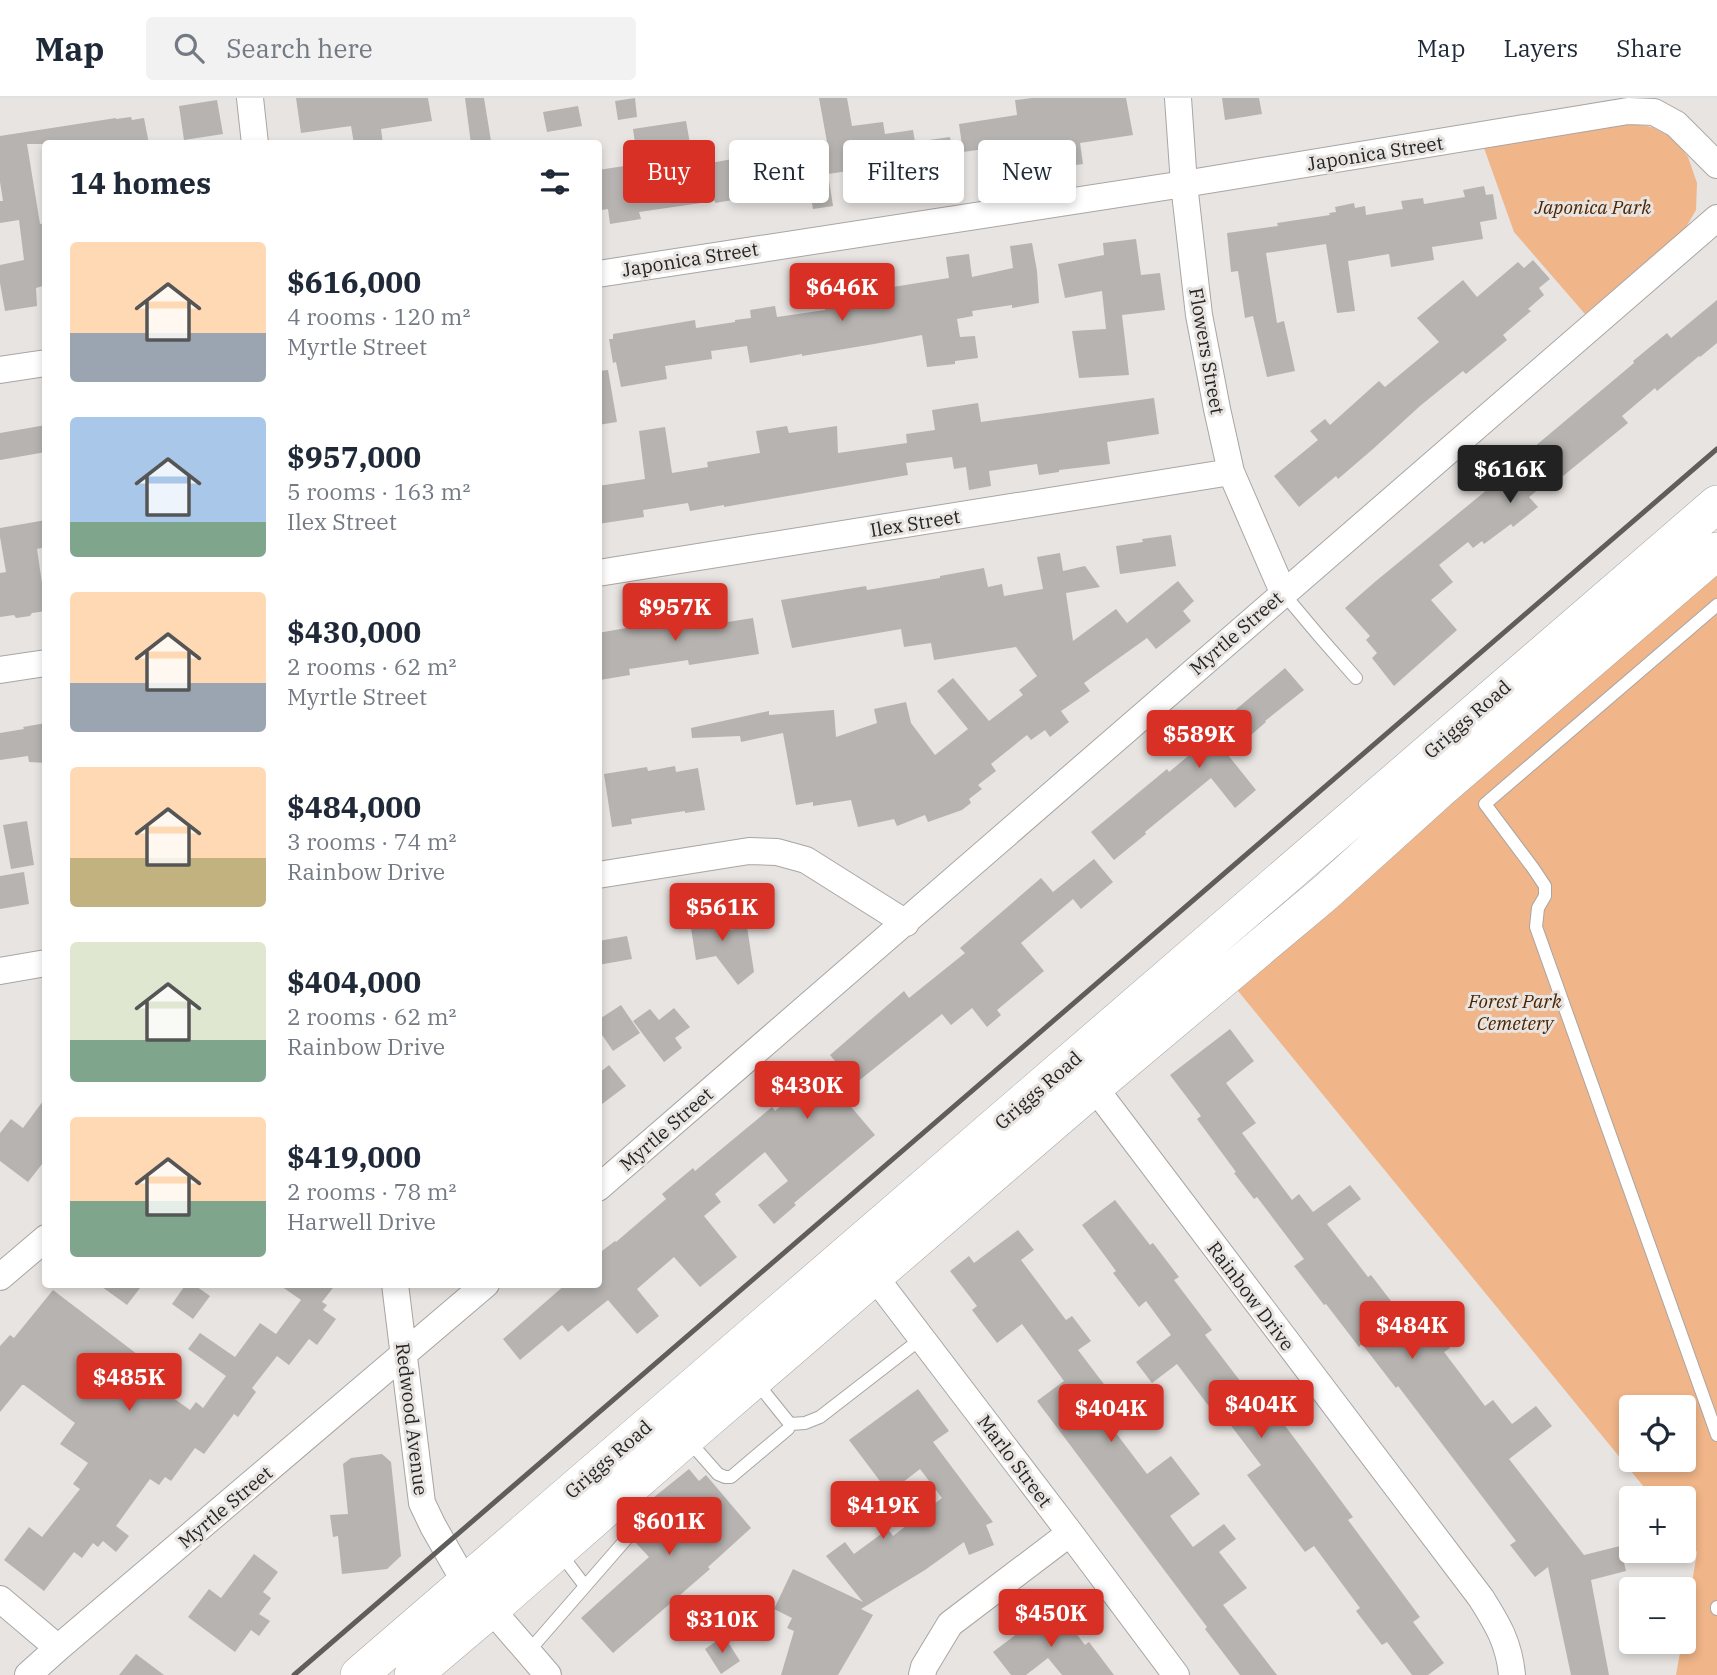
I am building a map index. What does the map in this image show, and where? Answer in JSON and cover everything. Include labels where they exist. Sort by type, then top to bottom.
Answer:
[{"type":"main road","name":"Griggs Road","points":[[413,1675],[479,1596],[558,1551],[611,1504],[677,1423],[1083,1073],[1325,893],[1427,777],[1717,504]]},
{"type":"main road","name":"Griggs Road","points":[[1427,777],[1717,551]]},
{"type":"main road","name":"Griggs Road","points":[[359,1675],[489,1590],[497,1577],[571,1511],[573,1490],[677,1423],[755,1380],[864,1262]]},
{"type":"main road","points":[[386,1675],[454,1615],[466,1602],[468,1595],[479,1596]]},
{"type":"street","points":[[250,98],[255,140]]},
{"type":"street","name":"Flowers Street","points":[[1178,98],[1184,184],[1199,315],[1217,409],[1231,472],[1283,592]]},
{"type":"street","name":"Japonica Street","points":[[602,273],[1184,184],[1628,111],[1654,113],[1676,124],[1717,165]]},
{"type":"street","name":"Myrtle Street","points":[[602,1185],[1717,218]]},
{"type":"street","points":[[0,370],[42,364]]},
{"type":"street","name":"Ilex Street","points":[[602,572],[1231,472]]},
{"type":"street","points":[[0,670],[42,664]]},
{"type":"street","points":[[602,874],[749,851],[777,852],[806,860],[906,923]]},
{"type":"street","points":[[0,971],[42,964]]},
{"type":"street","name":"Rainbow Drive","points":[[1083,1073],[1481,1598],[1501,1630],[1511,1659],[1512,1675]]},
{"type":"street","points":[[0,1277],[42,1241]]},
{"type":"street","name":"Marlo Street","points":[[864,1262],[1176,1675]]},
{"type":"street","name":"Redwood Avenue","points":[[396,1288],[422,1503],[479,1596],[548,1675]]},
{"type":"street","name":"Myrtle Street","points":[[28,1675],[481,1288]]},
{"type":"street","points":[[922,1675],[923,1667],[950,1624],[1070,1533]]},
{"type":"street","points":[[0,1599],[58,1648]]},
{"type":"lane","points":[[1283,592],[1356,678]]},
{"type":"lane","points":[[1717,605],[1485,804],[1545,886],[1545,896],[1538,908],[1536,927],[1717,1435]]},
{"type":"lane","points":[[790,1424],[805,1423],[820,1417],[922,1339]]},
{"type":"lane","points":[[755,1380],[790,1424]]},
{"type":"lane","points":[[677,1423],[718,1474],[725,1477],[731,1476],[788,1429],[790,1424]]},
{"type":"lane","points":[[528,1652],[628,1537],[631,1530],[627,1522],[611,1504]]},
{"type":"lane","points":[[558,1551],[585,1586]]},
{"type":"green space","name":"Japonica Park","points":[[1626,123],[1652,127],[1673,138],[1688,157],[1697,183],[1696,210],[1685,229],[1585,314],[1514,232],[1484,148]]},
{"type":"green space","name":"Forest Park Cemetery","points":[[1717,574],[1717,1675],[1676,1675],[1680,1654],[1696,1654],[1696,1577],[1693,1577],[1697,1552],[1696,1486],[1643,1486],[1632,1472],[1696,1472],[1696,1395],[1619,1395],[1619,1456],[1234,986]]},
{"type":"building","points":[[296,98],[428,98],[432,121],[381,129],[382,140],[353,140],[351,126],[301,133]]},
{"type":"building","points":[[465,98],[484,98],[491,140],[470,140]]},
{"type":"building","points":[[635,98],[637,117],[618,120],[615,101]]},
{"type":"building","points":[[819,98],[847,98],[852,126],[883,122],[885,134],[913,130],[915,140],[843,140],[843,172],[829,174],[829,140],[827,140]]},
{"type":"building","points":[[1126,98],[1133,135],[1080,143],[1083,164],[1076,165],[1076,140],[978,140],[978,150],[964,152],[959,124],[1017,115],[1015,100]]},
{"type":"building","points":[[1222,98],[1259,98],[1262,114],[1225,120]]},
{"type":"building","points":[[217,100],[223,134],[184,140],[179,106]]},
{"type":"building","points":[[578,106],[582,126],[547,132],[543,112]]},
{"type":"building","points":[[144,118],[148,140],[42,140],[42,144],[27,144],[42,224],[42,286],[36,288],[37,306],[5,311],[0,265],[24,260],[19,220],[0,223],[0,201],[3,201],[0,182],[0,136],[116,119]]},
{"type":"building","points":[[686,121],[689,140],[635,140],[633,129]]},
{"type":"building","points":[[950,137],[951,140],[929,140]]},
{"type":"building","points":[[729,160],[729,201],[715,203],[715,162]]},
{"type":"building","points":[[623,166],[623,203],[701,203],[639,212],[641,219],[610,224],[608,209],[602,210],[602,169]]},
{"type":"building","points":[[829,180],[833,206],[813,209],[812,203],[829,203]]},
{"type":"building","points":[[1484,186],[1486,195],[1493,194],[1497,219],[1480,222],[1483,239],[1432,247],[1434,260],[1391,267],[1389,254],[1348,261],[1355,311],[1337,313],[1326,244],[1266,253],[1277,323],[1284,321],[1295,371],[1267,377],[1253,316],[1245,318],[1238,271],[1231,272],[1227,233],[1330,215],[1329,213],[1336,212],[1335,207],[1354,203],[1355,208],[1365,206],[1366,215],[1403,209],[1401,201],[1423,198],[1424,204],[1465,197],[1463,190]]},
{"type":"building","points":[[1136,239],[1141,275],[1160,273],[1165,310],[1122,315],[1129,375],[1079,378],[1072,331],[1106,329],[1102,291],[1065,298],[1058,264],[1104,255],[1103,243]]},
{"type":"building","points":[[1032,243],[1039,303],[972,311],[973,316],[957,319],[960,337],[975,336],[978,358],[927,367],[922,335],[750,363],[747,346],[711,351],[712,359],[665,366],[667,379],[621,387],[616,362],[613,363],[609,339],[613,339],[613,334],[695,320],[696,328],[735,322],[751,318],[750,310],[775,306],[777,317],[825,310],[824,298],[949,278],[946,257],[969,254],[972,277],[1013,268],[1010,246]]},
{"type":"building","points":[[1533,260],[1550,279],[1539,288],[1544,295],[1528,309],[1531,311],[1503,335],[1507,340],[1466,374],[1463,371],[1338,479],[1336,476],[1299,507],[1274,476],[1318,440],[1310,431],[1325,419],[1330,425],[1379,381],[1385,387],[1439,342],[1417,318],[1463,280],[1477,297],[1518,262],[1524,268]]},
{"type":"building","points":[[1717,300],[1717,343],[1622,416],[1628,423],[1563,476],[1560,472],[1529,497],[1538,507],[1513,527],[1511,524],[1484,544],[1482,541],[1473,548],[1468,542],[1439,565],[1453,582],[1431,600],[1457,630],[1394,686],[1372,658],[1377,653],[1366,640],[1370,636],[1345,608],[1516,466],[1514,464],[1634,363],[1633,361],[1667,333],[1671,338]]},
{"type":"building","points":[[608,370],[617,422],[602,424],[602,371]]},
{"type":"building","points":[[1154,398],[1159,434],[1107,442],[1110,464],[1039,475],[1037,464],[989,471],[991,486],[969,490],[966,467],[954,469],[952,457],[906,463],[908,475],[724,507],[690,511],[688,503],[643,510],[644,517],[602,523],[602,485],[645,479],[639,431],[665,427],[672,473],[708,467],[707,462],[760,453],[756,431],[787,426],[789,433],[837,426],[838,453],[907,443],[906,434],[935,430],[932,410],[978,403],[981,422]]},
{"type":"building","points":[[42,426],[42,453],[0,460],[0,433]]},
{"type":"building","points":[[42,521],[42,548],[37,549],[42,583],[42,612],[16,618],[14,615],[0,617],[0,573],[6,572],[0,528]]},
{"type":"building","points":[[1171,535],[1176,566],[1120,574],[1116,546]]},
{"type":"building","points":[[1060,553],[1063,571],[1085,566],[1100,587],[1066,593],[1073,641],[1116,609],[1127,623],[1178,581],[1194,601],[1183,611],[1191,621],[1156,649],[1147,638],[1084,683],[1090,691],[1061,711],[1069,722],[1050,737],[1045,730],[1031,740],[1027,735],[991,764],[996,771],[978,785],[982,789],[969,799],[971,803],[962,810],[928,822],[925,815],[897,826],[894,819],[858,827],[851,800],[813,806],[813,802],[796,805],[783,733],[741,742],[740,736],[692,738],[691,728],[769,711],[769,715],[834,710],[836,737],[877,723],[874,709],[906,702],[911,723],[935,755],[968,729],[937,691],[953,678],[989,721],[1023,695],[1019,690],[1037,676],[1016,647],[934,660],[931,643],[904,647],[901,629],[792,648],[781,600],[866,586],[867,590],[984,568],[988,587],[1002,584],[1004,596],[1043,589],[1037,557]]},
{"type":"building","points":[[719,611],[721,623],[753,618],[759,654],[689,665],[688,660],[629,669],[630,675],[602,680],[602,632]]},
{"type":"building","points":[[1285,668],[1304,690],[1228,755],[1256,790],[1235,808],[1211,778],[1114,860],[1091,832],[1167,769],[1169,772],[1217,732],[1214,728]]},
{"type":"building","points":[[42,724],[42,763],[29,762],[28,756],[0,760],[0,733],[24,729],[23,727]]},
{"type":"building","points":[[675,766],[676,772],[698,768],[705,810],[631,819],[632,824],[612,827],[604,774],[647,767],[648,771]]},
{"type":"building","points":[[27,821],[34,865],[11,869],[3,825]]},
{"type":"building","points":[[1094,859],[1113,882],[1081,909],[1073,899],[1021,943],[1044,971],[997,1010],[1001,1015],[987,1027],[972,1008],[951,1025],[942,1014],[841,1095],[875,1135],[794,1203],[796,1205],[774,1224],[758,1205],[788,1181],[765,1152],[715,1194],[721,1202],[704,1216],[737,1257],[700,1287],[674,1257],[637,1289],[659,1316],[637,1334],[608,1300],[568,1332],[562,1325],[520,1360],[503,1339],[561,1288],[602,1288],[602,1251],[666,1199],[662,1194],[693,1168],[695,1171],[772,1107],[775,1111],[835,1061],[830,1055],[904,991],[909,998],[965,953],[960,948],[1041,878],[1053,892]]},
{"type":"building","points":[[24,872],[29,904],[0,909],[0,876]]},
{"type":"building","points":[[725,909],[728,930],[747,927],[754,972],[738,985],[716,956],[696,960],[689,915]]},
{"type":"building","points":[[627,936],[632,959],[602,964],[602,940]]},
{"type":"building","points":[[621,1005],[640,1033],[613,1051],[602,1035],[602,1017]]},
{"type":"building","points":[[674,1008],[690,1027],[675,1038],[682,1048],[664,1062],[633,1021],[650,1009],[659,1020]]},
{"type":"building","points":[[1230,1029],[1254,1061],[1226,1083],[1256,1123],[1242,1133],[1292,1200],[1299,1194],[1313,1212],[1350,1185],[1361,1199],[1327,1224],[1368,1277],[1371,1275],[1414,1331],[1428,1320],[1450,1348],[1444,1352],[1485,1406],[1493,1400],[1512,1424],[1536,1406],[1552,1426],[1509,1459],[1584,1555],[1619,1546],[1619,1563],[1624,1563],[1626,1571],[1591,1580],[1609,1675],[1571,1675],[1548,1567],[1535,1577],[1510,1545],[1516,1541],[1398,1386],[1396,1388],[1362,1344],[1359,1347],[1294,1266],[1304,1259],[1257,1197],[1254,1199],[1234,1173],[1236,1172],[1197,1119],[1201,1116],[1170,1075]]},
{"type":"building","points":[[609,1065],[626,1086],[602,1104],[602,1071]]},
{"type":"building","points":[[42,1102],[42,1164],[28,1182],[0,1161],[0,1133],[11,1119],[23,1128]]},
{"type":"building","points":[[1115,1200],[1179,1277],[1174,1280],[1212,1330],[1205,1335],[1247,1390],[1254,1385],[1353,1517],[1348,1520],[1420,1617],[1413,1622],[1444,1663],[1428,1675],[1412,1675],[1387,1642],[1382,1645],[1356,1611],[1360,1608],[1314,1546],[1305,1552],[1247,1475],[1261,1465],[1216,1406],[1211,1409],[1177,1364],[1152,1383],[1136,1362],[1171,1335],[1146,1301],[1139,1307],[1082,1225]]},
{"type":"building","points":[[1018,1230],[1034,1250],[1021,1260],[1066,1320],[1072,1316],[1091,1341],[1078,1350],[1116,1400],[1100,1412],[1147,1474],[1171,1456],[1200,1494],[1170,1516],[1193,1547],[1224,1524],[1236,1539],[1219,1552],[1247,1588],[1223,1605],[1277,1675],[1240,1675],[1037,1401],[1064,1381],[1022,1324],[997,1343],[972,1310],[977,1306],[950,1271],[969,1256],[974,1263]]},
{"type":"building","points":[[104,1288],[140,1288],[127,1305]]},
{"type":"building","points":[[183,1288],[199,1288],[210,1296],[193,1319],[172,1304]]},
{"type":"building","points":[[284,1288],[333,1288],[322,1302],[327,1305],[323,1310],[336,1319],[317,1345],[309,1339],[289,1365],[277,1356],[252,1388],[256,1392],[238,1417],[234,1414],[204,1454],[195,1448],[171,1481],[165,1477],[159,1485],[150,1479],[116,1526],[129,1536],[116,1552],[103,1541],[98,1547],[93,1543],[82,1558],[74,1552],[44,1591],[4,1560],[29,1527],[42,1537],[80,1489],[73,1484],[88,1463],[60,1444],[75,1423],[24,1385],[0,1412],[0,1346],[10,1335],[14,1338],[53,1290],[167,1377],[158,1387],[190,1410],[196,1402],[203,1408],[226,1376],[188,1349],[200,1333],[235,1357],[260,1323],[276,1334],[301,1300]]},
{"type":"building","points":[[918,1389],[949,1431],[933,1442],[993,1522],[986,1525],[994,1545],[969,1555],[964,1542],[925,1570],[861,1609],[873,1615],[838,1675],[781,1675],[794,1631],[787,1628],[792,1618],[774,1609],[793,1569],[863,1602],[826,1556],[845,1542],[854,1554],[888,1529],[893,1536],[942,1498],[920,1469],[889,1493],[849,1440]]},
{"type":"building","points":[[382,1454],[391,1462],[401,1556],[387,1569],[342,1574],[338,1536],[333,1537],[330,1515],[348,1514],[343,1464],[351,1458]]},
{"type":"building","points":[[689,1469],[699,1481],[706,1475],[751,1528],[708,1567],[710,1569],[613,1653],[581,1618],[649,1557],[635,1542],[639,1534],[665,1511],[653,1498]]},
{"type":"building","points":[[254,1554],[278,1572],[263,1592],[271,1598],[259,1614],[270,1621],[259,1636],[251,1630],[235,1652],[188,1617],[209,1589],[221,1598]]},
{"type":"building","points":[[1055,1605],[1085,1645],[1089,1642],[1114,1675],[1062,1675],[1048,1658],[1026,1675],[1011,1675],[993,1652]]},
{"type":"building","points":[[724,1636],[740,1661],[721,1674],[705,1649]]},
{"type":"building","points":[[136,1654],[164,1675],[119,1675]]},
{"type":"railway","points":[[294,1675],[1717,449]]}]
